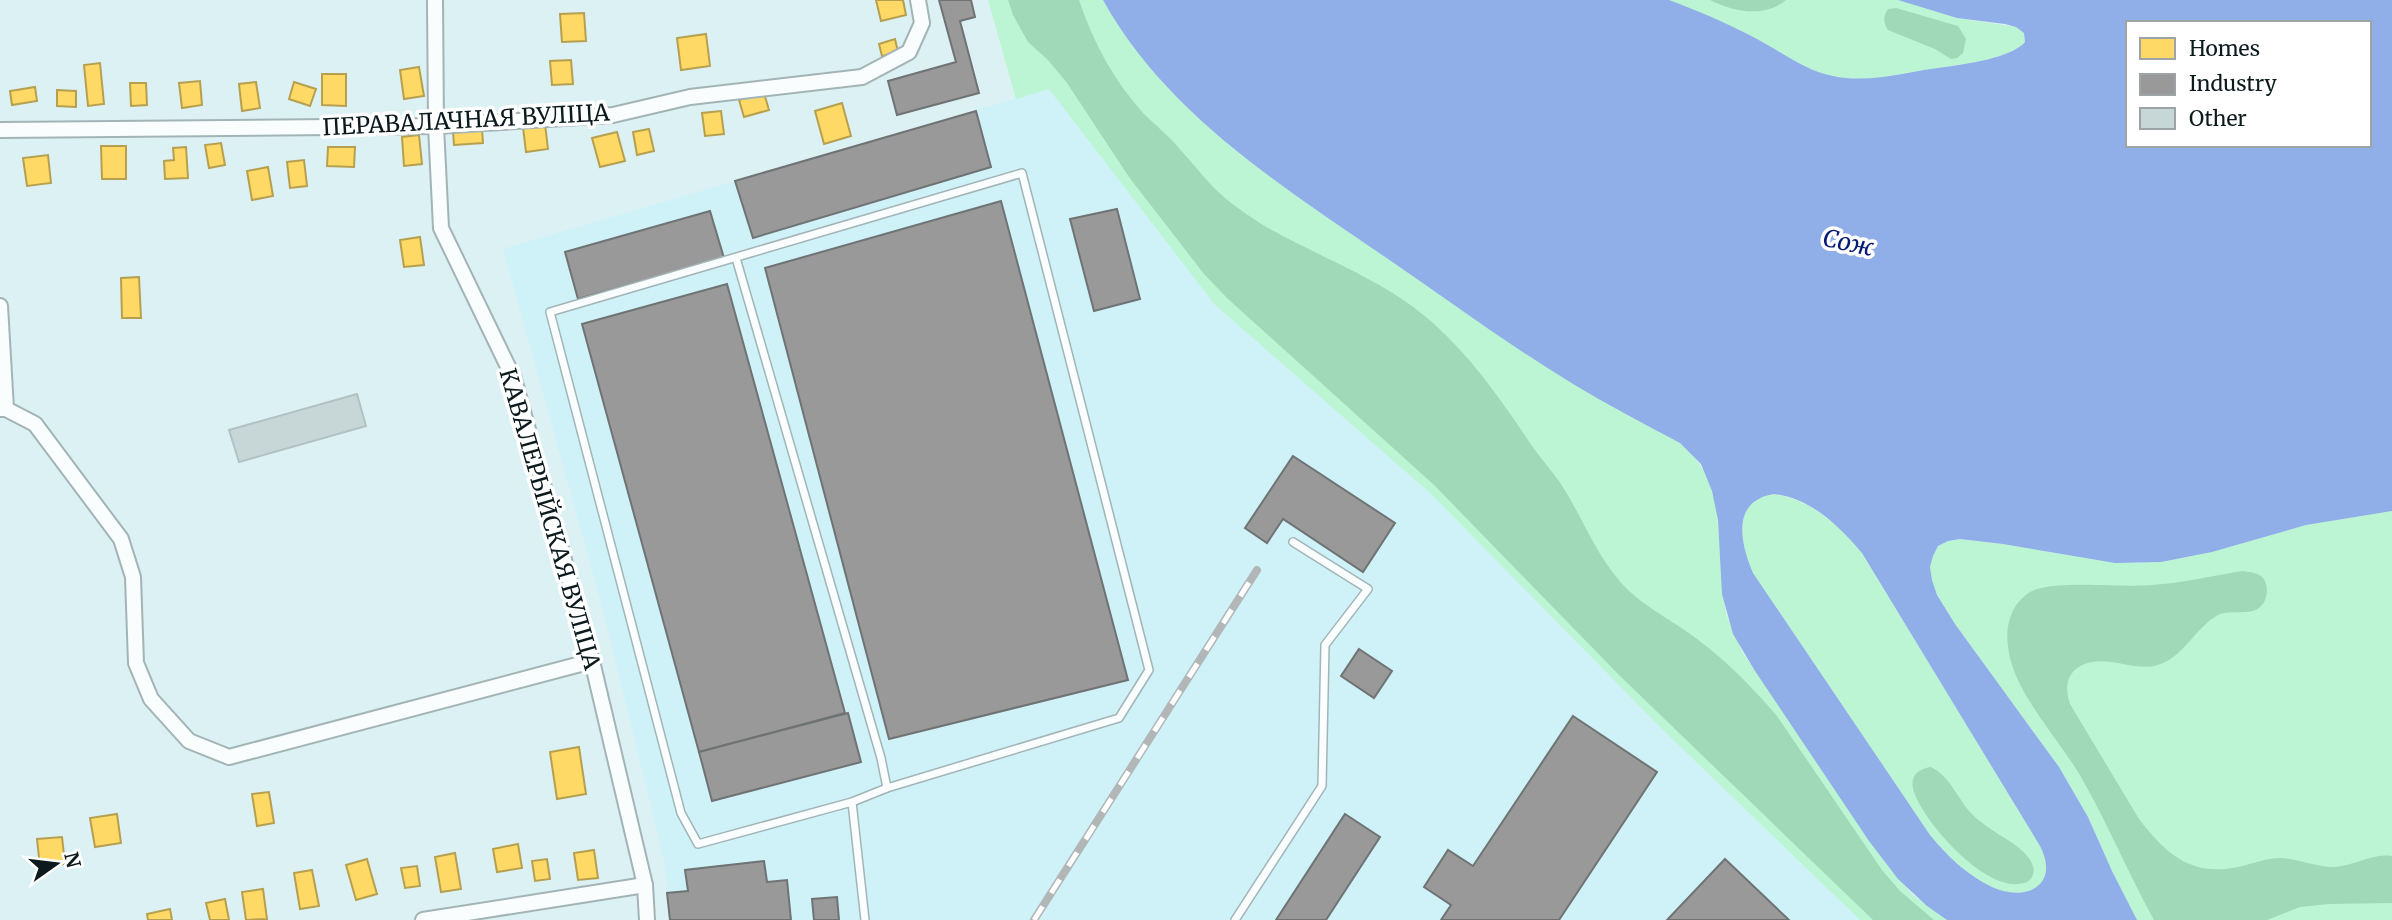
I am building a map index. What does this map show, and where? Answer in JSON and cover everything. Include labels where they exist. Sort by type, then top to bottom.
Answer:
[{"type":"street","name":"КАВАЛЕРЫЙСКАЯ ВУЛІЦА","points":[[435,0],[436,126],[441,228],[514,379],[592,661],[645,885],[646,920]]},
{"type":"street","name":"ПЕРАВАЛАЧНАЯ ВУЛІЦА","points":[[0,130],[436,126],[613,115],[690,97],[862,77],[909,52],[922,23],[918,0]]},
{"type":"street","points":[[0,306],[3,409],[35,424],[121,540],[133,577],[136,663],[151,699],[189,741],[229,757],[592,661]]},
{"type":"street","points":[[423,920],[645,885]]},
{"type":"lane","points":[[1022,173],[1149,670],[1119,718],[887,788],[852,802],[698,844],[681,813],[550,312],[736,258],[1022,173]]},
{"type":"lane","points":[[736,258],[881,758],[887,788]]},
{"type":"lane","points":[[1235,920],[1322,786],[1325,645],[1368,589],[1293,542]]},
{"type":"lane","points":[[852,802],[865,920]]},
{"type":"shaded area","points":[[1049,89],[1215,305],[1430,493],[1662,729],[1860,920],[669,920],[665,865],[604,614],[503,249]]},
{"type":"green space","points":[[988,0],[1103,0],[1129,41],[1160,79],[1230,146],[1308,204],[1526,354],[1573,384],[1680,443],[1694,456],[1708,479],[1714,496],[1726,614],[1743,653],[1884,861],[1912,894],[1947,920],[1860,920],[1662,729],[1430,493],[1215,305],[1049,89],[1016,99]]},
{"type":"green space","points":[[1008,0],[1079,0],[1098,46],[1123,88],[1219,193],[1268,228],[1395,294],[1448,337],[1486,381],[1561,484],[1618,579],[1646,604],[1708,647],[1759,695],[1777,716],[1882,870],[1900,891],[1934,920],[1873,920],[1620,676],[1434,485],[1227,298],[1204,274],[1129,177],[1067,83],[1028,42]]},
{"type":"green space","points":[[1669,0],[1898,0],[1957,18],[2016,27],[2024,33],[2025,42],[2009,52],[1976,62],[1889,76],[1847,78],[1813,70],[1736,28]]},
{"type":"green space","points":[[1710,0],[1786,0],[1768,9],[1749,11],[1729,8]]},
{"type":"green space","points":[[1896,8],[1958,26],[1966,39],[1963,53],[1951,59],[1935,49],[1888,30],[1884,22],[1885,15],[1888,9]]},
{"type":"green space","points":[[1774,494],[1800,502],[1823,515],[1862,553],[2040,846],[2046,872],[2043,881],[2036,888],[2016,893],[1992,887],[1950,858],[1930,835],[1753,573],[1745,549],[1742,524],[1751,505],[1760,498]]},
{"type":"green space","points":[[2392,511],[2392,920],[2137,920],[2088,817],[2059,767],[1937,595],[1930,567],[1938,546],[1960,539],[2115,563],[2161,562],[2212,552],[2306,525]]},
{"type":"green space","points":[[2242,571],[2257,574],[2265,581],[2266,597],[2259,608],[2218,615],[2177,654],[2154,666],[2104,661],[2085,664],[2072,673],[2068,681],[2070,704],[2139,819],[2159,843],[2181,860],[2206,869],[2238,867],[2275,858],[2334,867],[2377,856],[2392,856],[2392,903],[2300,907],[2267,920],[2154,920],[2081,777],[2022,689],[2010,658],[2007,639],[2012,613],[2022,598],[2030,592],[2071,585],[2163,584]]},
{"type":"green space","points":[[1931,767],[1948,781],[1972,814],[2023,851],[2034,870],[2028,881],[2009,884],[1993,878],[1959,854],[1944,838],[1920,806],[1913,787],[1915,775]]},
{"type":"water","name":"Сож","points":[[1103,0],[1669,0],[1736,28],[1813,70],[1833,76],[1861,79],[1988,59],[2010,52],[2025,42],[2024,33],[2016,27],[1957,18],[1898,0],[2392,0],[2392,511],[2306,525],[2212,552],[2161,562],[2115,563],[1960,539],[1938,546],[1930,567],[1937,595],[2059,767],[2088,817],[2137,920],[1947,920],[1898,879],[1869,841],[1733,634],[1722,594],[1718,520],[1712,491],[1701,464],[1680,443],[1586,392],[1526,354],[1308,204],[1230,145],[1193,113],[1159,78],[1129,41]],"holes":[[[1774,494],[1800,501],[1823,515],[1862,553],[2040,846],[2046,872],[2036,888],[2016,893],[1992,887],[1950,858],[1930,835],[1753,573],[1743,536],[1745,514],[1760,498]]]},
{"type":"building: Homes","points":[[876,0],[903,0],[906,15],[881,21]]},
{"type":"building: Homes","points":[[584,13],[586,41],[562,42],[560,14]]},
{"type":"building: Homes","points":[[706,34],[710,66],[681,70],[677,38]]},
{"type":"building: Homes","points":[[895,39],[898,52],[882,56],[879,44]]},
{"type":"building: Homes","points":[[571,60],[573,84],[552,85],[550,61]]},
{"type":"building: Homes","points":[[100,63],[104,104],[88,106],[84,65]]},
{"type":"building: Homes","points":[[419,67],[424,96],[404,99],[400,70]]},
{"type":"building: Homes","points":[[322,74],[346,74],[346,106],[322,105]]},
{"type":"building: Homes","points":[[200,81],[202,105],[182,108],[179,83]]},
{"type":"building: Homes","points":[[256,82],[260,108],[242,111],[239,84]]},
{"type":"building: Homes","points":[[294,82],[316,89],[310,106],[289,99]]},
{"type":"building: Homes","points":[[130,83],[146,83],[147,105],[131,106]]},
{"type":"building: Homes","points":[[35,87],[37,101],[12,105],[10,91]]},
{"type":"building: Homes","points":[[57,90],[76,91],[76,107],[57,106]]},
{"type":"building: Homes","points":[[764,93],[769,110],[744,117],[739,100]]},
{"type":"building: Homes","points":[[842,103],[851,136],[824,144],[815,111]]},
{"type":"building: Homes","points":[[721,111],[724,134],[705,136],[702,113]]},
{"type":"building: Homes","points":[[545,124],[548,149],[526,152],[523,127]]},
{"type":"building: Homes","points":[[482,129],[483,143],[454,145],[453,131]]},
{"type":"building: Homes","points":[[649,129],[654,151],[637,155],[633,132]]},
{"type":"building: Homes","points":[[617,132],[625,161],[600,167],[592,138]]},
{"type":"building: Homes","points":[[419,135],[422,164],[404,166],[402,137]]},
{"type":"building: Homes","points":[[221,143],[225,165],[209,168],[205,145]]},
{"type":"building: Homes","points":[[101,146],[126,146],[126,179],[102,179]]},
{"type":"building: Homes","points":[[186,147],[188,178],[165,179],[164,161],[174,160],[173,148]]},
{"type":"building: Homes","points":[[328,147],[355,147],[354,167],[327,166]]},
{"type":"building: Homes","points":[[48,155],[51,183],[27,186],[23,158]]},
{"type":"building: Homes","points":[[304,160],[307,186],[290,188],[287,162]]},
{"type":"building: Homes","points":[[268,167],[273,196],[252,200],[247,171]]},
{"type":"building: Homes","points":[[420,237],[424,265],[404,267],[400,240]]},
{"type":"building: Homes","points":[[139,277],[141,318],[122,318],[121,278]]},
{"type":"building: Homes","points":[[579,747],[586,794],[557,799],[550,752]]},
{"type":"building: Homes","points":[[269,792],[274,823],[257,826],[252,794]]},
{"type":"building: Homes","points":[[117,814],[121,843],[95,847],[90,818]]},
{"type":"building: Homes","points":[[62,837],[65,864],[40,867],[37,839]]},
{"type":"building: Homes","points":[[518,844],[522,868],[497,872],[493,849]]},
{"type":"building: Homes","points":[[594,850],[598,878],[578,880],[574,853]]},
{"type":"building: Homes","points":[[455,853],[461,889],[441,892],[435,857]]},
{"type":"building: Homes","points":[[367,859],[377,894],[356,900],[346,865]]},
{"type":"building: Homes","points":[[547,859],[550,879],[535,881],[532,861]]},
{"type":"building: Homes","points":[[417,866],[420,886],[405,888],[401,868]]},
{"type":"building: Homes","points":[[312,870],[319,906],[300,909],[294,873]]},
{"type":"building: Homes","points":[[263,889],[267,919],[246,920],[242,892]]},
{"type":"building: Homes","points":[[225,899],[229,920],[210,920],[206,903]]},
{"type":"building: Homes","points":[[170,909],[172,920],[148,920],[147,914]]},
{"type":"building: Industry","points":[[939,0],[971,0],[975,17],[960,21],[979,93],[897,115],[888,81],[956,62]]},
{"type":"building: Industry","points":[[976,111],[991,167],[753,238],[735,181]]},
{"type":"building: Industry","points":[[1001,201],[1128,680],[889,739],[765,268]]},
{"type":"building: Industry","points":[[1117,209],[1140,299],[1094,311],[1070,219]]},
{"type":"building: Industry","points":[[710,211],[724,258],[578,299],[565,252]]},
{"type":"building: Industry","points":[[727,284],[845,713],[699,752],[582,324]]},
{"type":"building: Industry","points":[[1293,456],[1395,523],[1363,572],[1283,519],[1267,543],[1245,528]]},
{"type":"building: Industry","points":[[1359,649],[1392,671],[1374,698],[1341,676]]},
{"type":"building: Industry","points":[[848,713],[861,762],[712,801],[699,752]]},
{"type":"building: Industry","points":[[1573,716],[1657,772],[1559,920],[1441,920],[1451,905],[1424,887],[1448,850],[1473,866]]},
{"type":"building: Industry","points":[[1345,814],[1380,837],[1326,920],[1276,920]]},
{"type":"building: Industry","points":[[1725,859],[1789,920],[1667,920]]},
{"type":"building: Industry","points":[[764,861],[767,882],[787,880],[791,920],[670,920],[667,893],[688,891],[685,870]]},
{"type":"building: Industry","points":[[837,897],[839,920],[814,920],[812,899]]},
{"type":"building: Other","points":[[357,394],[366,426],[239,462],[229,430]]},
{"type":"railway","points":[[1034,920],[1257,570]]}]
